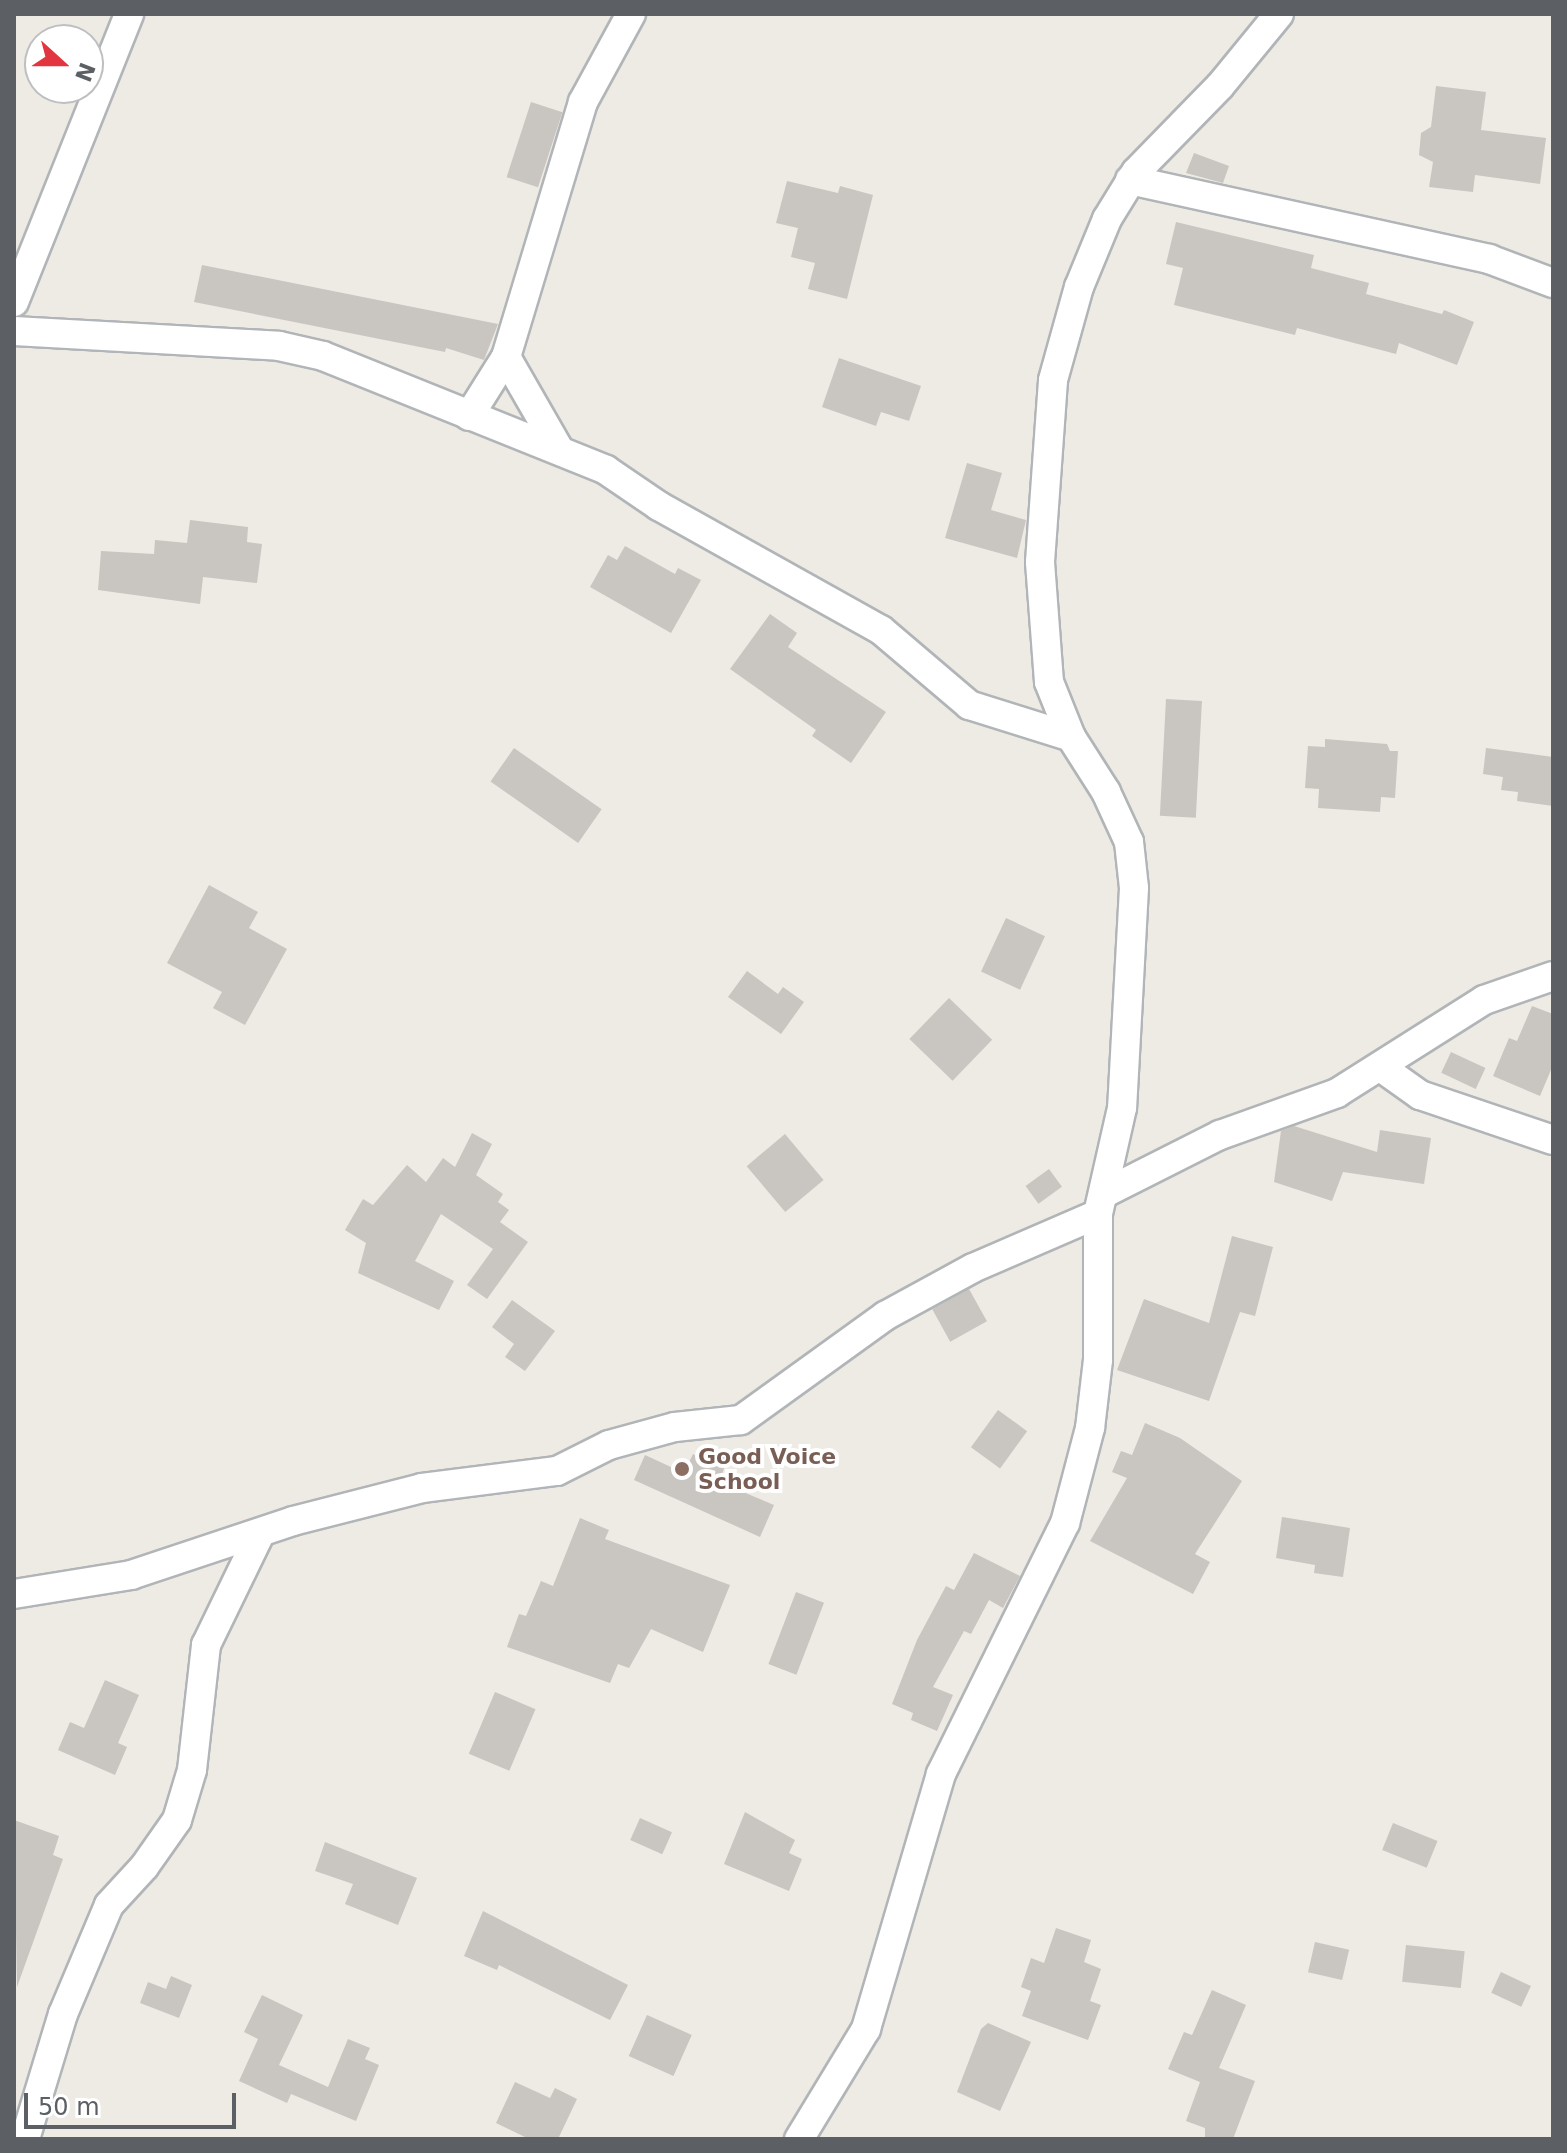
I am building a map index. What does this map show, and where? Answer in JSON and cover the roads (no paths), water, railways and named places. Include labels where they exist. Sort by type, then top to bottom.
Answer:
[{"type":"street","points":[[14,302],[129,14]]},
{"type":"street","points":[[469,416],[506,357],[583,102],[631,14]]},
{"type":"street","points":[[799,2139],[866,2029],[941,1774],[1065,1523],[1090,1428],[1098,1360],[1102,1204],[1122,1108],[1134,888],[1129,842],[1106,792],[1071,737],[1049,682],[1040,562],[1044,457],[1053,380],[1079,287],[1107,219],[1130,180],[1279,14]]},
{"type":"street","points":[[1130,180],[1489,259],[1553,283]]},
{"type":"street","points":[[14,331],[279,346],[323,356],[606,470],[659,506],[881,630],[969,705],[1071,737]]},
{"type":"street","points":[[506,357],[559,449]]},
{"type":"street","points":[[14,1594],[131,1575],[422,1488],[557,1471],[609,1445],[675,1427],[741,1420],[885,1316],[1102,1204],[1220,1135],[1337,1093],[1382,1068],[1484,1000],[1553,976]]},
{"type":"street","points":[[1382,1068],[1420,1095],[1553,1140]]},
{"type":"street","points":[[25,2139],[63,2014],[109,1905],[144,1867],[177,1820],[192,1770],[206,1645],[260,1534]]},
{"type":"place","name":"Good Voice School","points":[[682,1469]]}]
